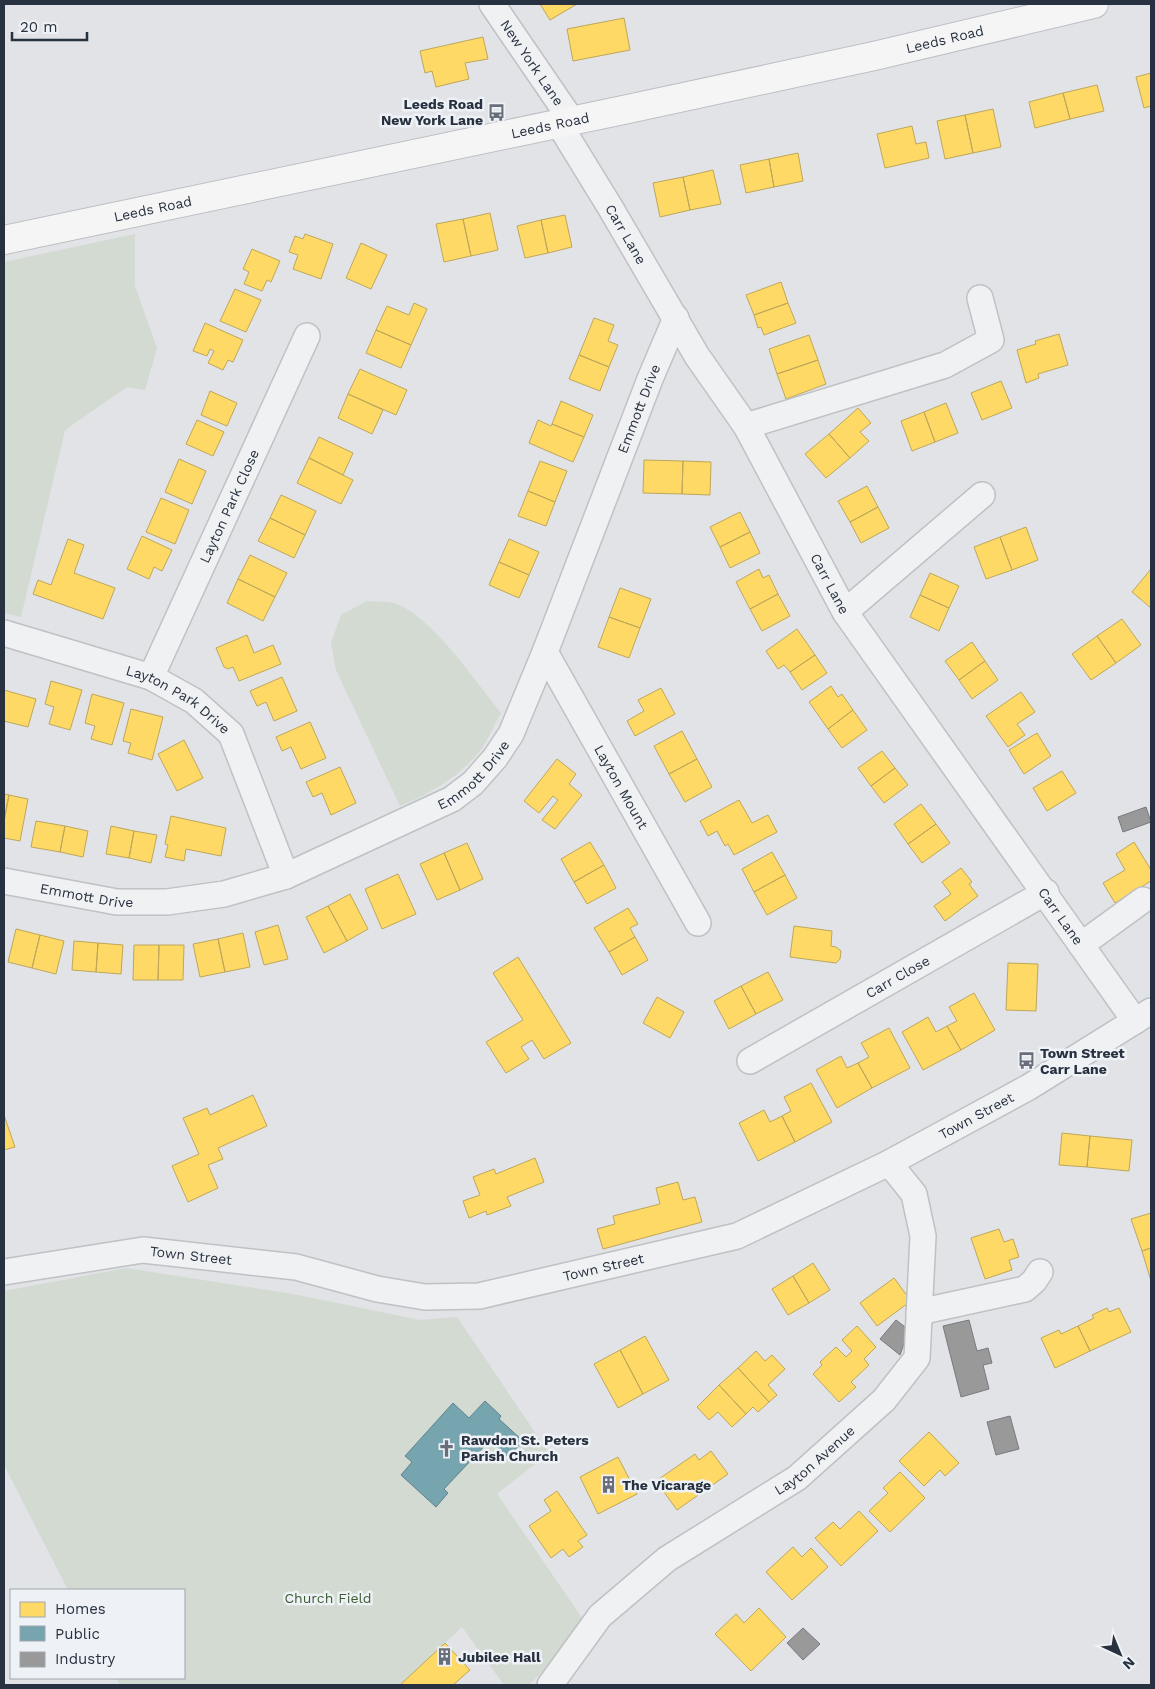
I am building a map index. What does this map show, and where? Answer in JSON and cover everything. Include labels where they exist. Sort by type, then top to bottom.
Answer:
[{"type":"main road","name":"Leeds Road","points":[[4,240],[874,56],[1094,4]]},
{"type":"street","name":"New York Lane","points":[[492,4],[565,122]]},
{"type":"street","name":"Carr Lane","points":[[565,122],[697,356],[746,426],[845,612],[1046,892],[1081,945],[1143,1016]]},
{"type":"street","points":[[746,426],[945,365],[991,340],[980,298]]},
{"type":"street","name":"Emmott Drive","points":[[4,881],[118,902],[167,902],[224,894],[286,876],[452,799],[473,783],[495,758],[511,734],[545,652],[650,379],[676,318]]},
{"type":"street","name":"Layton Park Close","points":[[151,677],[307,336]]},
{"type":"street","points":[[845,612],[982,495]]},
{"type":"street","name":"Layton Park Drive","points":[[4,633],[151,677],[194,701],[231,734],[286,876]]},
{"type":"street","name":"Layton Mount","points":[[545,652],[698,923]]},
{"type":"street","name":"Carr Close","points":[[750,1061],[1046,892]]},
{"type":"street","points":[[1081,945],[1143,900]]},
{"type":"street","name":"Town Street","points":[[4,1272],[143,1250],[296,1267],[377,1289],[425,1297],[479,1296],[737,1236],[889,1163],[1029,1087],[1143,1016]]},
{"type":"street","name":"Layton Avenue","points":[[550,1685],[600,1616],[667,1559],[797,1478],[884,1400],[917,1358],[923,1236],[914,1194],[889,1163]]},
{"type":"street","points":[[919,1312],[1025,1289],[1040,1272]]},
{"type":"green space","points":[[135,234],[135,286],[157,348],[145,390],[127,387],[65,430],[21,617],[4,613],[4,262]]},
{"type":"green space","points":[[367,601],[394,603],[423,621],[452,651],[501,713],[480,751],[463,769],[423,796],[400,806],[336,670],[331,643],[341,615]]},
{"type":"green space","name":"Church Field","points":[[126,1268],[293,1294],[420,1320],[457,1317],[549,1453],[497,1494],[587,1625],[529,1685],[504,1685],[462,1627],[400,1685],[120,1685],[117,1679],[185,1679],[185,1589],[67,1589],[4,1465],[4,1291]]},
{"type":"building: Homes","points":[[540,4],[577,4],[550,20]]},
{"type":"building: Homes","points":[[624,18],[630,50],[573,61],[567,29]]},
{"type":"building: Homes","points":[[483,37],[488,59],[465,63],[469,79],[436,87],[432,71],[425,73],[420,51]]},
{"type":"building: Homes","points":[[1151,73],[1151,106],[1144,108],[1136,77]]},
{"type":"building: Homes","points":[[1097,85],[1104,111],[1070,119],[1063,93]]},
{"type":"building: Homes","points":[[1063,93],[1070,119],[1035,128],[1029,102]]},
{"type":"building: Homes","points":[[993,109],[1001,147],[973,153],[965,115]]},
{"type":"building: Homes","points":[[965,115],[973,153],[945,159],[937,121]]},
{"type":"building: Homes","points":[[912,126],[916,144],[926,142],[929,158],[885,168],[877,134]]},
{"type":"building: Homes","points":[[798,153],[803,181],[774,187],[769,159]]},
{"type":"building: Homes","points":[[769,159],[774,187],[746,193],[740,165]]},
{"type":"building: Homes","points":[[713,170],[721,204],[690,210],[683,177]]},
{"type":"building: Homes","points":[[683,177],[690,210],[660,217],[653,183]]},
{"type":"building: Homes","points":[[490,213],[498,250],[471,256],[463,219]]},
{"type":"building: Homes","points":[[565,215],[572,247],[548,253],[541,220]]},
{"type":"building: Homes","points":[[463,219],[471,256],[444,262],[436,224]]},
{"type":"building: Homes","points":[[541,220],[548,253],[525,258],[517,226]]},
{"type":"building: Homes","points":[[305,234],[333,244],[321,279],[293,269],[298,255],[289,252],[295,236],[303,239]]},
{"type":"building: Homes","points":[[361,243],[387,255],[371,289],[346,278]]},
{"type":"building: Homes","points":[[252,249],[280,261],[271,282],[267,280],[262,291],[244,284],[249,272],[243,269]]},
{"type":"building: Homes","points":[[781,282],[788,303],[754,315],[746,295]]},
{"type":"building: Homes","points":[[235,289],[261,300],[246,332],[220,321]]},
{"type":"building: Homes","points":[[414,303],[427,309],[411,345],[376,330],[387,306],[409,315]]},
{"type":"building: Homes","points":[[788,303],[796,323],[764,335],[761,327],[758,328],[754,315]]},
{"type":"building: Homes","points":[[594,318],[614,325],[608,341],[618,345],[609,367],[579,355]]},
{"type":"building: Homes","points":[[205,323],[243,340],[233,362],[228,360],[223,370],[208,363],[214,351],[210,349],[207,356],[193,351]]},
{"type":"building: Homes","points":[[376,330],[411,345],[401,368],[366,353]]},
{"type":"building: Homes","points":[[1059,334],[1068,365],[1038,374],[1039,378],[1026,383],[1017,350],[1036,344],[1035,341]]},
{"type":"building: Homes","points":[[809,335],[818,360],[777,374],[769,349]]},
{"type":"building: Homes","points":[[579,355],[609,367],[600,391],[569,379]]},
{"type":"building: Homes","points":[[818,360],[826,384],[786,399],[777,374]]},
{"type":"building: Homes","points":[[360,369],[407,390],[396,415],[348,394]]},
{"type":"building: Homes","points":[[1001,381],[1012,408],[982,420],[971,393]]},
{"type":"building: Homes","points":[[210,391],[237,403],[227,426],[201,415]]},
{"type":"building: Homes","points":[[348,394],[383,410],[372,434],[338,418]]},
{"type":"building: Homes","points":[[561,401],[593,415],[584,437],[552,424]]},
{"type":"building: Homes","points":[[946,403],[958,433],[935,442],[924,412]]},
{"type":"building: Homes","points":[[858,408],[871,423],[860,432],[869,441],[850,458],[829,434]]},
{"type":"building: Homes","points":[[924,412],[935,442],[912,451],[901,421]]},
{"type":"building: Homes","points":[[197,420],[224,432],[213,456],[186,444]]},
{"type":"building: Homes","points":[[538,420],[584,437],[573,462],[529,443]]},
{"type":"building: Homes","points":[[829,434],[850,458],[826,478],[805,454]]},
{"type":"building: Homes","points":[[319,437],[353,453],[343,475],[309,458]]},
{"type":"building: Homes","points":[[309,458],[353,480],[341,504],[297,483]]},
{"type":"building: Homes","points":[[179,459],[206,471],[192,504],[165,492]]},
{"type":"building: Homes","points":[[644,460],[683,461],[682,494],[643,493]]},
{"type":"building: Homes","points":[[540,461],[567,471],[555,502],[528,491]]},
{"type":"building: Homes","points":[[683,461],[711,462],[710,495],[682,494]]},
{"type":"building: Homes","points":[[867,486],[878,507],[850,522],[838,501]]},
{"type":"building: Homes","points":[[528,491],[555,502],[546,526],[518,516]]},
{"type":"building: Homes","points":[[281,495],[316,511],[305,535],[270,518]]},
{"type":"building: Homes","points":[[161,498],[189,510],[175,544],[146,532]]},
{"type":"building: Homes","points":[[878,507],[889,528],[861,543],[850,522]]},
{"type":"building: Homes","points":[[740,512],[750,532],[720,547],[710,527]]},
{"type":"building: Homes","points":[[270,518],[305,535],[294,558],[258,541]]},
{"type":"building: Homes","points":[[1026,527],[1038,560],[1012,570],[1000,537]]},
{"type":"building: Homes","points":[[750,532],[760,553],[730,568],[720,547]]},
{"type":"building: Homes","points":[[142,536],[172,550],[162,571],[154,567],[149,579],[127,569]]},
{"type":"building: Homes","points":[[1000,537],[1012,570],[986,579],[974,547]]},
{"type":"building: Homes","points":[[68,539],[84,545],[74,573],[115,588],[103,619],[33,594],[38,580],[51,585]]},
{"type":"building: Homes","points":[[509,539],[539,552],[529,575],[499,562]]},
{"type":"building: Homes","points":[[250,555],[287,573],[275,597],[238,579]]},
{"type":"building: Homes","points":[[499,562],[529,575],[519,598],[489,585]]},
{"type":"building: Homes","points":[[759,569],[763,578],[769,575],[778,594],[750,609],[736,582]]},
{"type":"building: Homes","points":[[1151,569],[1151,608],[1132,592]]},
{"type":"building: Homes","points":[[930,573],[959,586],[949,608],[920,595]]},
{"type":"building: Homes","points":[[238,579],[275,597],[263,621],[227,603]]},
{"type":"building: Homes","points":[[620,588],[651,599],[640,628],[609,617]]},
{"type":"building: Homes","points":[[778,594],[790,616],[762,631],[750,609]]},
{"type":"building: Homes","points":[[920,595],[949,608],[939,631],[910,617]]},
{"type":"building: Homes","points":[[609,617],[640,628],[629,658],[598,647]]},
{"type":"building: Homes","points":[[1122,619],[1141,645],[1116,663],[1097,636]]},
{"type":"building: Homes","points":[[797,629],[815,655],[790,672],[784,665],[778,669],[766,651]]},
{"type":"building: Homes","points":[[247,635],[254,653],[273,645],[281,664],[239,681],[233,667],[228,669],[224,667],[216,648]]},
{"type":"building: Homes","points":[[1097,636],[1116,663],[1091,680],[1072,654]]},
{"type":"building: Homes","points":[[972,642],[985,661],[959,680],[945,661]]},
{"type":"building: Homes","points":[[815,655],[827,673],[802,690],[790,672]]},
{"type":"building: Homes","points":[[985,661],[998,680],[972,699],[959,680]]},
{"type":"building: Homes","points":[[282,677],[297,711],[274,721],[266,702],[257,706],[250,691]]},
{"type":"building: Homes","points":[[51,681],[82,690],[70,730],[49,724],[54,707],[45,704]]},
{"type":"building: Homes","points":[[831,686],[838,697],[842,694],[853,710],[828,729],[809,702]]},
{"type":"building: Homes","points":[[661,688],[675,714],[635,736],[627,721],[644,711],[638,700]]},
{"type":"building: Homes","points":[[4,690],[36,699],[28,727],[4,721]]},
{"type":"building: Homes","points":[[1021,692],[1035,712],[1017,724],[1025,735],[1008,747],[986,716]]},
{"type":"building: Homes","points":[[92,694],[124,703],[112,745],[91,739],[95,726],[85,723]]},
{"type":"building: Homes","points":[[131,709],[163,717],[152,760],[128,753],[131,743],[123,741]]},
{"type":"building: Homes","points":[[853,710],[867,730],[842,748],[828,729]]},
{"type":"building: Homes","points":[[310,722],[326,758],[301,769],[291,747],[282,751],[276,737]]},
{"type":"building: Homes","points":[[682,731],[697,759],[669,774],[654,746]]},
{"type":"building: Homes","points":[[1037,733],[1051,756],[1024,774],[1009,750]]},
{"type":"building: Homes","points":[[184,740],[203,778],[177,791],[158,754]]},
{"type":"building: Homes","points":[[882,751],[895,768],[871,786],[858,768]]},
{"type":"building: Homes","points":[[557,759],[576,774],[569,784],[582,795],[555,829],[542,820],[558,800],[553,796],[539,813],[524,801]]},
{"type":"building: Homes","points":[[697,759],[712,787],[685,802],[669,774]]},
{"type":"building: Homes","points":[[340,767],[356,803],[331,815],[322,793],[313,797],[306,782]]},
{"type":"building: Homes","points":[[895,768],[908,785],[884,803],[871,786]]},
{"type":"building: Homes","points":[[1062,771],[1076,793],[1047,811],[1033,788]]},
{"type":"building: Homes","points":[[4,794],[9,795],[4,821]]},
{"type":"building: Homes","points":[[9,795],[28,799],[20,841],[4,838],[4,821]]},
{"type":"building: Homes","points":[[739,800],[752,823],[768,815],[777,832],[734,855],[728,844],[725,846],[717,831],[708,836],[700,821]]},
{"type":"building: Homes","points":[[921,804],[936,824],[908,844],[894,824]]},
{"type":"building: Homes","points":[[171,816],[226,828],[221,856],[186,849],[184,861],[165,857],[168,845],[165,844]]},
{"type":"building: Homes","points":[[36,821],[65,826],[60,852],[31,847]]},
{"type":"building: Homes","points":[[936,824],[950,843],[922,863],[908,844]]},
{"type":"building: Homes","points":[[65,826],[88,831],[83,857],[60,852]]},
{"type":"building: Homes","points":[[111,826],[134,831],[129,858],[106,854]]},
{"type":"building: Homes","points":[[134,831],[157,835],[151,863],[129,858]]},
{"type":"building: Homes","points":[[590,842],[604,865],[574,882],[561,859]]},
{"type":"building: Homes","points":[[1134,842],[1151,870],[1151,881],[1115,903],[1103,883],[1125,870],[1116,854]]},
{"type":"building: Homes","points":[[467,843],[483,879],[460,890],[444,853]]},
{"type":"building: Homes","points":[[772,852],[785,875],[754,892],[742,869]]},
{"type":"building: Homes","points":[[444,853],[460,890],[437,900],[420,864]]},
{"type":"building: Homes","points":[[604,865],[616,888],[587,904],[574,882]]},
{"type":"building: Homes","points":[[961,868],[972,882],[969,884],[978,896],[945,921],[934,906],[951,894],[942,882]]},
{"type":"building: Homes","points":[[398,874],[416,914],[382,929],[365,889]]},
{"type":"building: Homes","points":[[785,875],[797,898],[767,915],[754,892]]},
{"type":"building: Homes","points":[[350,894],[368,929],[347,941],[328,906]]},
{"type":"building: Homes","points":[[328,906],[347,941],[324,953],[306,917]]},
{"type":"building: Homes","points":[[628,908],[638,924],[630,928],[635,937],[609,952],[594,928]]},
{"type":"building: Homes","points":[[278,925],[288,959],[264,965],[255,932]]},
{"type":"building: Homes","points":[[794,926],[832,931],[831,946],[841,951],[840,959],[836,963],[790,957]]},
{"type":"building: Homes","points":[[16,929],[40,935],[32,968],[8,962]]},
{"type":"building: Homes","points":[[243,933],[250,967],[225,972],[218,939]]},
{"type":"building: Homes","points":[[40,935],[64,941],[56,974],[32,968]]},
{"type":"building: Homes","points":[[635,937],[648,960],[622,975],[609,952]]},
{"type":"building: Homes","points":[[218,939],[225,972],[200,977],[193,944]]},
{"type":"building: Homes","points":[[74,941],[98,943],[96,972],[72,970]]},
{"type":"building: Homes","points":[[98,943],[123,945],[121,974],[96,972]]},
{"type":"building: Homes","points":[[134,945],[159,945],[158,980],[133,980]]},
{"type":"building: Homes","points":[[159,945],[184,945],[183,980],[158,980]]},
{"type":"building: Homes","points":[[518,957],[571,1043],[544,1059],[532,1040],[521,1047],[529,1059],[506,1073],[486,1042],[523,1020],[493,973]]},
{"type":"building: Homes","points":[[1008,963],[1038,964],[1036,1011],[1006,1010]]},
{"type":"building: Homes","points":[[768,972],[783,1000],[756,1014],[741,986]]},
{"type":"building: Homes","points":[[741,986],[756,1014],[729,1029],[714,1001]]},
{"type":"building: Homes","points":[[974,993],[995,1030],[961,1050],[947,1026],[957,1021],[949,1007]]},
{"type":"building: Homes","points":[[657,997],[684,1012],[670,1038],[643,1023]]},
{"type":"building: Homes","points":[[928,1017],[936,1032],[947,1026],[961,1050],[923,1070],[902,1032]]},
{"type":"building: Homes","points":[[889,1028],[910,1068],[872,1088],[858,1063],[869,1057],[861,1043]]},
{"type":"building: Homes","points":[[841,1056],[847,1068],[858,1063],[872,1088],[837,1108],[816,1070]]},
{"type":"building: Homes","points":[[811,1083],[832,1122],[795,1142],[782,1116],[791,1111],[784,1097]]},
{"type":"building: Homes","points":[[253,1095],[267,1126],[218,1148],[223,1159],[208,1165],[218,1188],[188,1202],[172,1166],[199,1154],[183,1118],[207,1108],[210,1115]]},
{"type":"building: Homes","points":[[764,1110],[770,1122],[782,1116],[795,1142],[758,1161],[739,1123]]},
{"type":"building: Homes","points":[[4,1115],[15,1147],[4,1150]]},
{"type":"building: Homes","points":[[1062,1133],[1090,1136],[1087,1167],[1059,1165]]},
{"type":"building: Homes","points":[[1090,1136],[1132,1140],[1129,1171],[1087,1167]]},
{"type":"building: Homes","points":[[535,1158],[544,1182],[507,1197],[511,1206],[487,1215],[486,1211],[469,1218],[463,1201],[480,1195],[473,1177],[494,1169],[496,1174]]},
{"type":"building: Homes","points":[[678,1182],[683,1200],[695,1197],[702,1222],[603,1249],[597,1229],[615,1224],[613,1216],[660,1204],[656,1188]]},
{"type":"building: Homes","points":[[1151,1213],[1151,1248],[1142,1251],[1131,1219]]},
{"type":"building: Homes","points":[[999,1229],[1004,1242],[1013,1239],[1019,1257],[1009,1260],[1012,1270],[985,1279],[971,1238]]},
{"type":"building: Homes","points":[[1151,1248],[1151,1281],[1142,1251]]},
{"type":"building: Homes","points":[[813,1263],[830,1290],[809,1303],[793,1276]]},
{"type":"building: Homes","points":[[793,1276],[809,1303],[788,1315],[772,1289]]},
{"type":"building: Homes","points":[[894,1278],[911,1301],[877,1326],[860,1303]]},
{"type":"building: Homes","points":[[1107,1308],[1109,1312],[1119,1308],[1131,1332],[1090,1351],[1078,1326],[1094,1318],[1092,1315]]},
{"type":"building: Homes","points":[[857,1326],[876,1347],[864,1359],[869,1365],[851,1382],[856,1387],[839,1402],[813,1374],[822,1365],[820,1362],[836,1347],[846,1357],[852,1351],[842,1340]]},
{"type":"building: Homes","points":[[1078,1326],[1090,1351],[1055,1368],[1041,1338],[1059,1330],[1061,1334]]},
{"type":"building: Homes","points":[[645,1336],[669,1380],[643,1394],[620,1350]]},
{"type":"building: Homes","points":[[620,1350],[643,1394],[618,1408],[594,1364]]},
{"type":"building: Homes","points":[[756,1351],[765,1361],[772,1355],[785,1369],[768,1385],[777,1395],[769,1402],[738,1368]]},
{"type":"building: Homes","points":[[738,1368],[769,1402],[758,1412],[753,1407],[746,1414],[719,1385]]},
{"type":"building: Homes","points":[[719,1385],[746,1414],[732,1427],[718,1412],[709,1420],[697,1407]]},
{"type":"building: Homes","points":[[929,1432],[959,1463],[945,1476],[940,1470],[924,1486],[899,1461]]},
{"type":"building: Homes","points":[[711,1451],[728,1474],[677,1510],[656,1481],[695,1454],[699,1460]]},
{"type":"building: Homes","name":"The Vicarage","points":[[618,1457],[637,1494],[598,1514],[580,1477]]},
{"type":"building: Homes","points":[[900,1472],[925,1498],[890,1532],[869,1511],[888,1493],[883,1488]]},
{"type":"building: Homes","points":[[557,1491],[587,1535],[578,1541],[583,1547],[569,1557],[563,1549],[551,1558],[529,1526],[551,1511],[544,1500]]},
{"type":"building: Homes","points":[[859,1511],[878,1531],[841,1566],[815,1538],[833,1522],[840,1529]]},
{"type":"building: Homes","points":[[793,1547],[802,1557],[811,1548],[828,1567],[792,1600],[766,1572]]},
{"type":"building: Homes","points":[[759,1608],[786,1637],[751,1671],[715,1634],[736,1614],[744,1623]]},
{"type":"building: Homes","name":"Jubilee Hall","points":[[445,1643],[470,1670],[453,1685],[400,1685]]},
{"type":"building: Public","name":"Rawdon St. Peters Parish Church","points":[[485,1401],[501,1416],[499,1419],[523,1441],[508,1457],[490,1440],[444,1489],[448,1493],[436,1507],[401,1475],[412,1462],[405,1456],[453,1403],[469,1418]]},
{"type":"building: Industry","points":[[1146,807],[1151,822],[1123,832],[1118,817]]},
{"type":"building: Industry","points":[[896,1320],[909,1330],[900,1355],[880,1339]]},
{"type":"building: Industry","points":[[969,1320],[977,1351],[988,1348],[992,1363],[983,1365],[989,1389],[961,1397],[943,1326]]},
{"type":"building: Industry","points":[[1010,1416],[1019,1449],[996,1455],[987,1422]]},
{"type":"building: Industry","points":[[803,1628],[820,1644],[803,1660],[787,1643]]},
{"type":"place","name":"Leeds Road New York Lane","points":[[497,112]]},
{"type":"place","name":"Town Street Carr Lane","points":[[1026,1061]]},
{"type":"place","name":"Rawdon St. Peters Parish Church","points":[[447,1448]]},
{"type":"place","name":"The Vicarage","points":[[608,1485]]},
{"type":"place","name":"Jubilee Hall","points":[[444,1657]]}]
